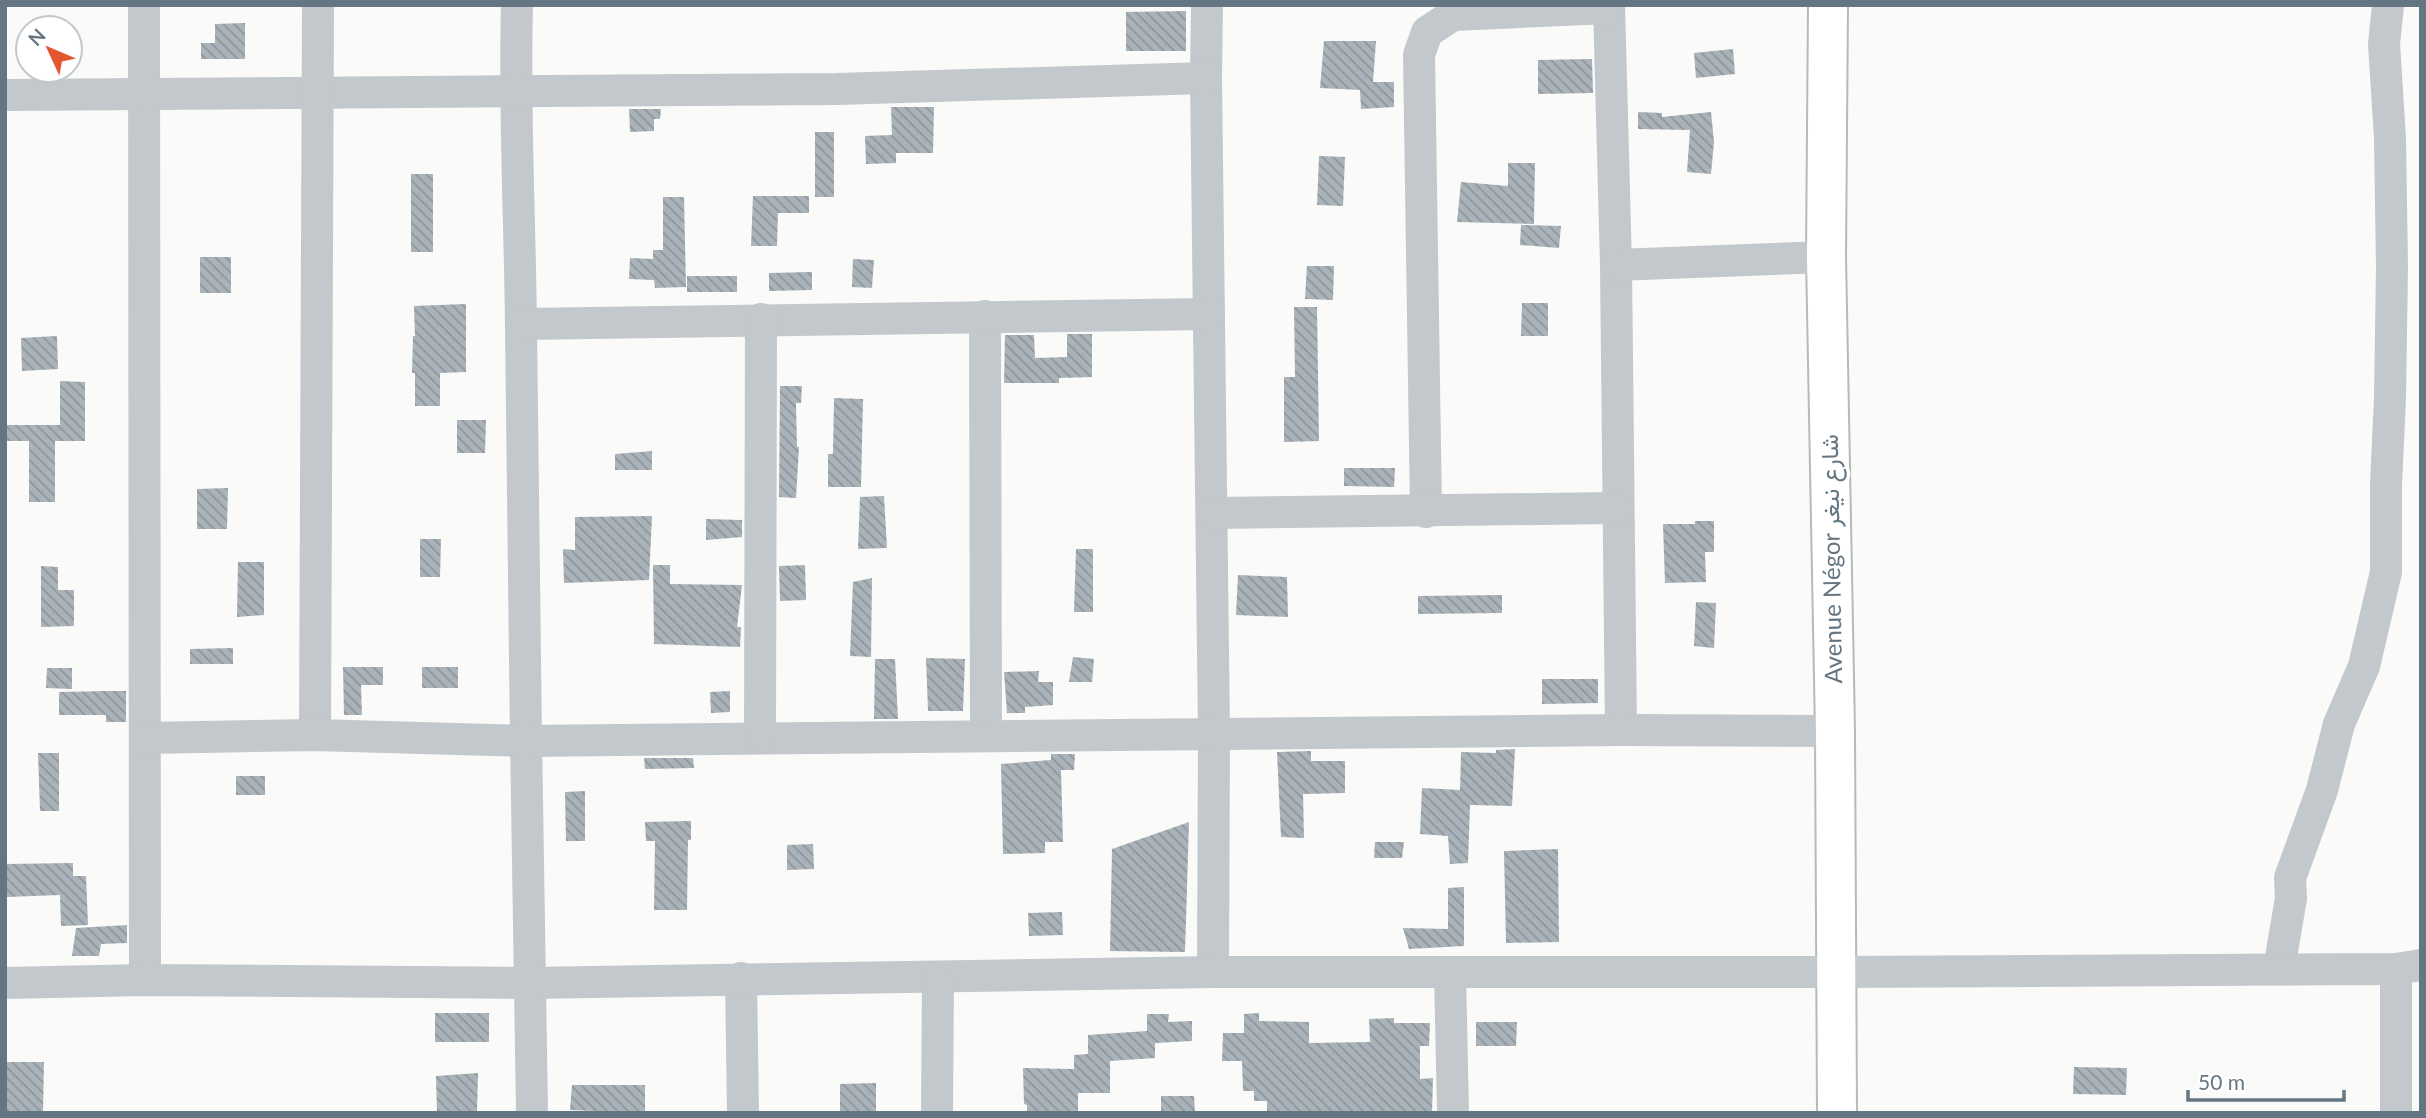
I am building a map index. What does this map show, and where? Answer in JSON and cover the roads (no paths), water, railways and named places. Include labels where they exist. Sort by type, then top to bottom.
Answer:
[{"type":"main road","name":"Avenue Négor شارع نيغر","points":[[1828,5],[1826,257],[1835,731],[1837,1113]]},
{"type":"street","points":[[144,5],[145,980]]},
{"type":"street","points":[[315,735],[318,5]]},
{"type":"street","points":[[517,5],[515,91],[521,324],[524,741],[532,1113]]},
{"type":"street","points":[[1207,5],[1214,733],[1213,972]]},
{"type":"street","points":[[2279,970],[2291,898],[2290,878],[2322,790],[2339,724],[2364,666],[2386,572],[2392,267],[2390,138],[2384,44],[2388,5]]},
{"type":"street","points":[[1426,512],[1419,55],[1427,32],[1453,15],[1609,7],[1616,265],[1621,730]]},
{"type":"street","points":[[5,95],[837,89],[1206,78]]},
{"type":"street","points":[[1616,265],[1826,257]]},
{"type":"street","points":[[521,324],[1209,314]]},
{"type":"street","points":[[985,316],[986,736]]},
{"type":"street","points":[[760,738],[761,319]]},
{"type":"street","points":[[1212,513],[1617,508]]},
{"type":"street","points":[[145,738],[315,735],[524,741],[1214,733],[1835,731]]},
{"type":"street","points":[[5,983],[145,980],[530,983],[1213,972],[1836,972],[2409,967],[2396,1113]]},
{"type":"street","points":[[1450,972],[1452,1113]]},
{"type":"street","points":[[937,1113],[938,977]]},
{"type":"street","points":[[741,978],[743,1113]]}]
